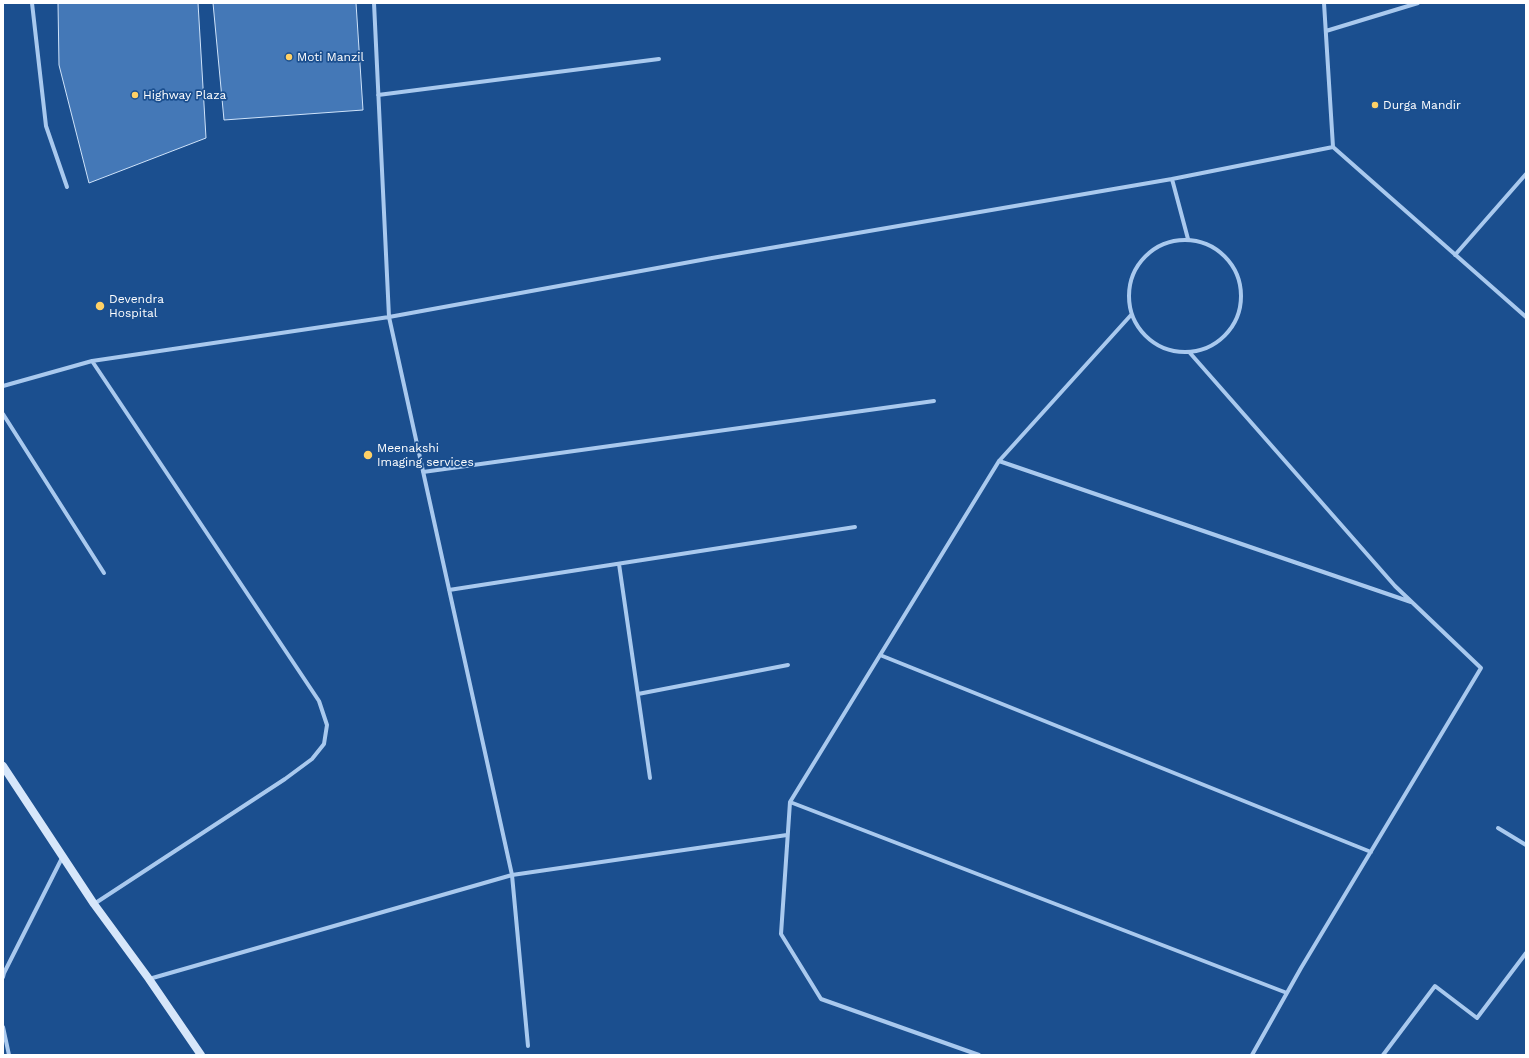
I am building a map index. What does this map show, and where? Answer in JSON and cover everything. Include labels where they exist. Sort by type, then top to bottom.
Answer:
[{"type":"street","points":[[32,3],[46,126],[67,187]]},
{"type":"street","points":[[374,3],[389,317],[512,875],[528,1046]]},
{"type":"street","points":[[1324,3],[1333,147],[1526,317]]},
{"type":"street","points":[[1326,31],[1418,3]]},
{"type":"street","points":[[378,95],[659,59]]},
{"type":"street","points":[[3,386],[92,361],[389,317],[720,257],[1172,179],[1333,147]]},
{"type":"street","points":[[1455,255],[1526,174]]},
{"type":"street","points":[[1172,179],[1188,239]]},
{"type":"street","points":[[1176,239],[1188,239],[1220,251],[1238,274],[1241,306],[1230,331],[1208,349],[1190,353],[1170,351],[1147,339],[1131,315],[1129,283],[1143,257],[1176,239]]},
{"type":"street","points":[[979,1055],[821,999],[781,934],[790,802],[999,461],[1131,315]]},
{"type":"street","points":[[1190,353],[1395,586],[1482,668],[1287,993],[1252,1055]]},
{"type":"street","points":[[92,361],[319,701],[328,725],[324,744],[312,759],[279,783],[94,904]]},
{"type":"street","points":[[423,472],[934,400]]},
{"type":"street","points":[[3,414],[104,574]]},
{"type":"street","points":[[999,461],[1413,603]]},
{"type":"street","points":[[449,590],[855,526]]},
{"type":"street","points":[[619,564],[650,778]]},
{"type":"street","points":[[880,655],[1371,852]]},
{"type":"street","points":[[638,694],[788,665]]},
{"type":"street","points":[[3,766],[94,904],[149,979],[201,1055]]},
{"type":"street","points":[[790,802],[1287,993]]},
{"type":"street","points":[[1498,828],[1526,845]]},
{"type":"street","points":[[149,979],[512,875],[788,835]]},
{"type":"street","points":[[3,977],[63,856]]},
{"type":"street","points":[[1383,1055],[1435,986],[1477,1018],[1526,953]]},
{"type":"street","points":[[3,1027],[9,1055]]},
{"type":"building","name":"Highway Plaza","points":[[58,3],[198,3],[206,138],[89,183],[59,65]]},
{"type":"building","name":"Moti Manzil","points":[[213,3],[356,3],[363,110],[224,120]]},
{"type":"place","name":"Moti Manzil","points":[[289,57]]},
{"type":"place","name":"Highway Plaza","points":[[135,95]]},
{"type":"place","name":"Durga Mandir","points":[[1375,105]]},
{"type":"place","name":"Devendra Hospital","points":[[100,306]]},
{"type":"place","name":"Meenakshi Imaging services","points":[[368,455]]}]
